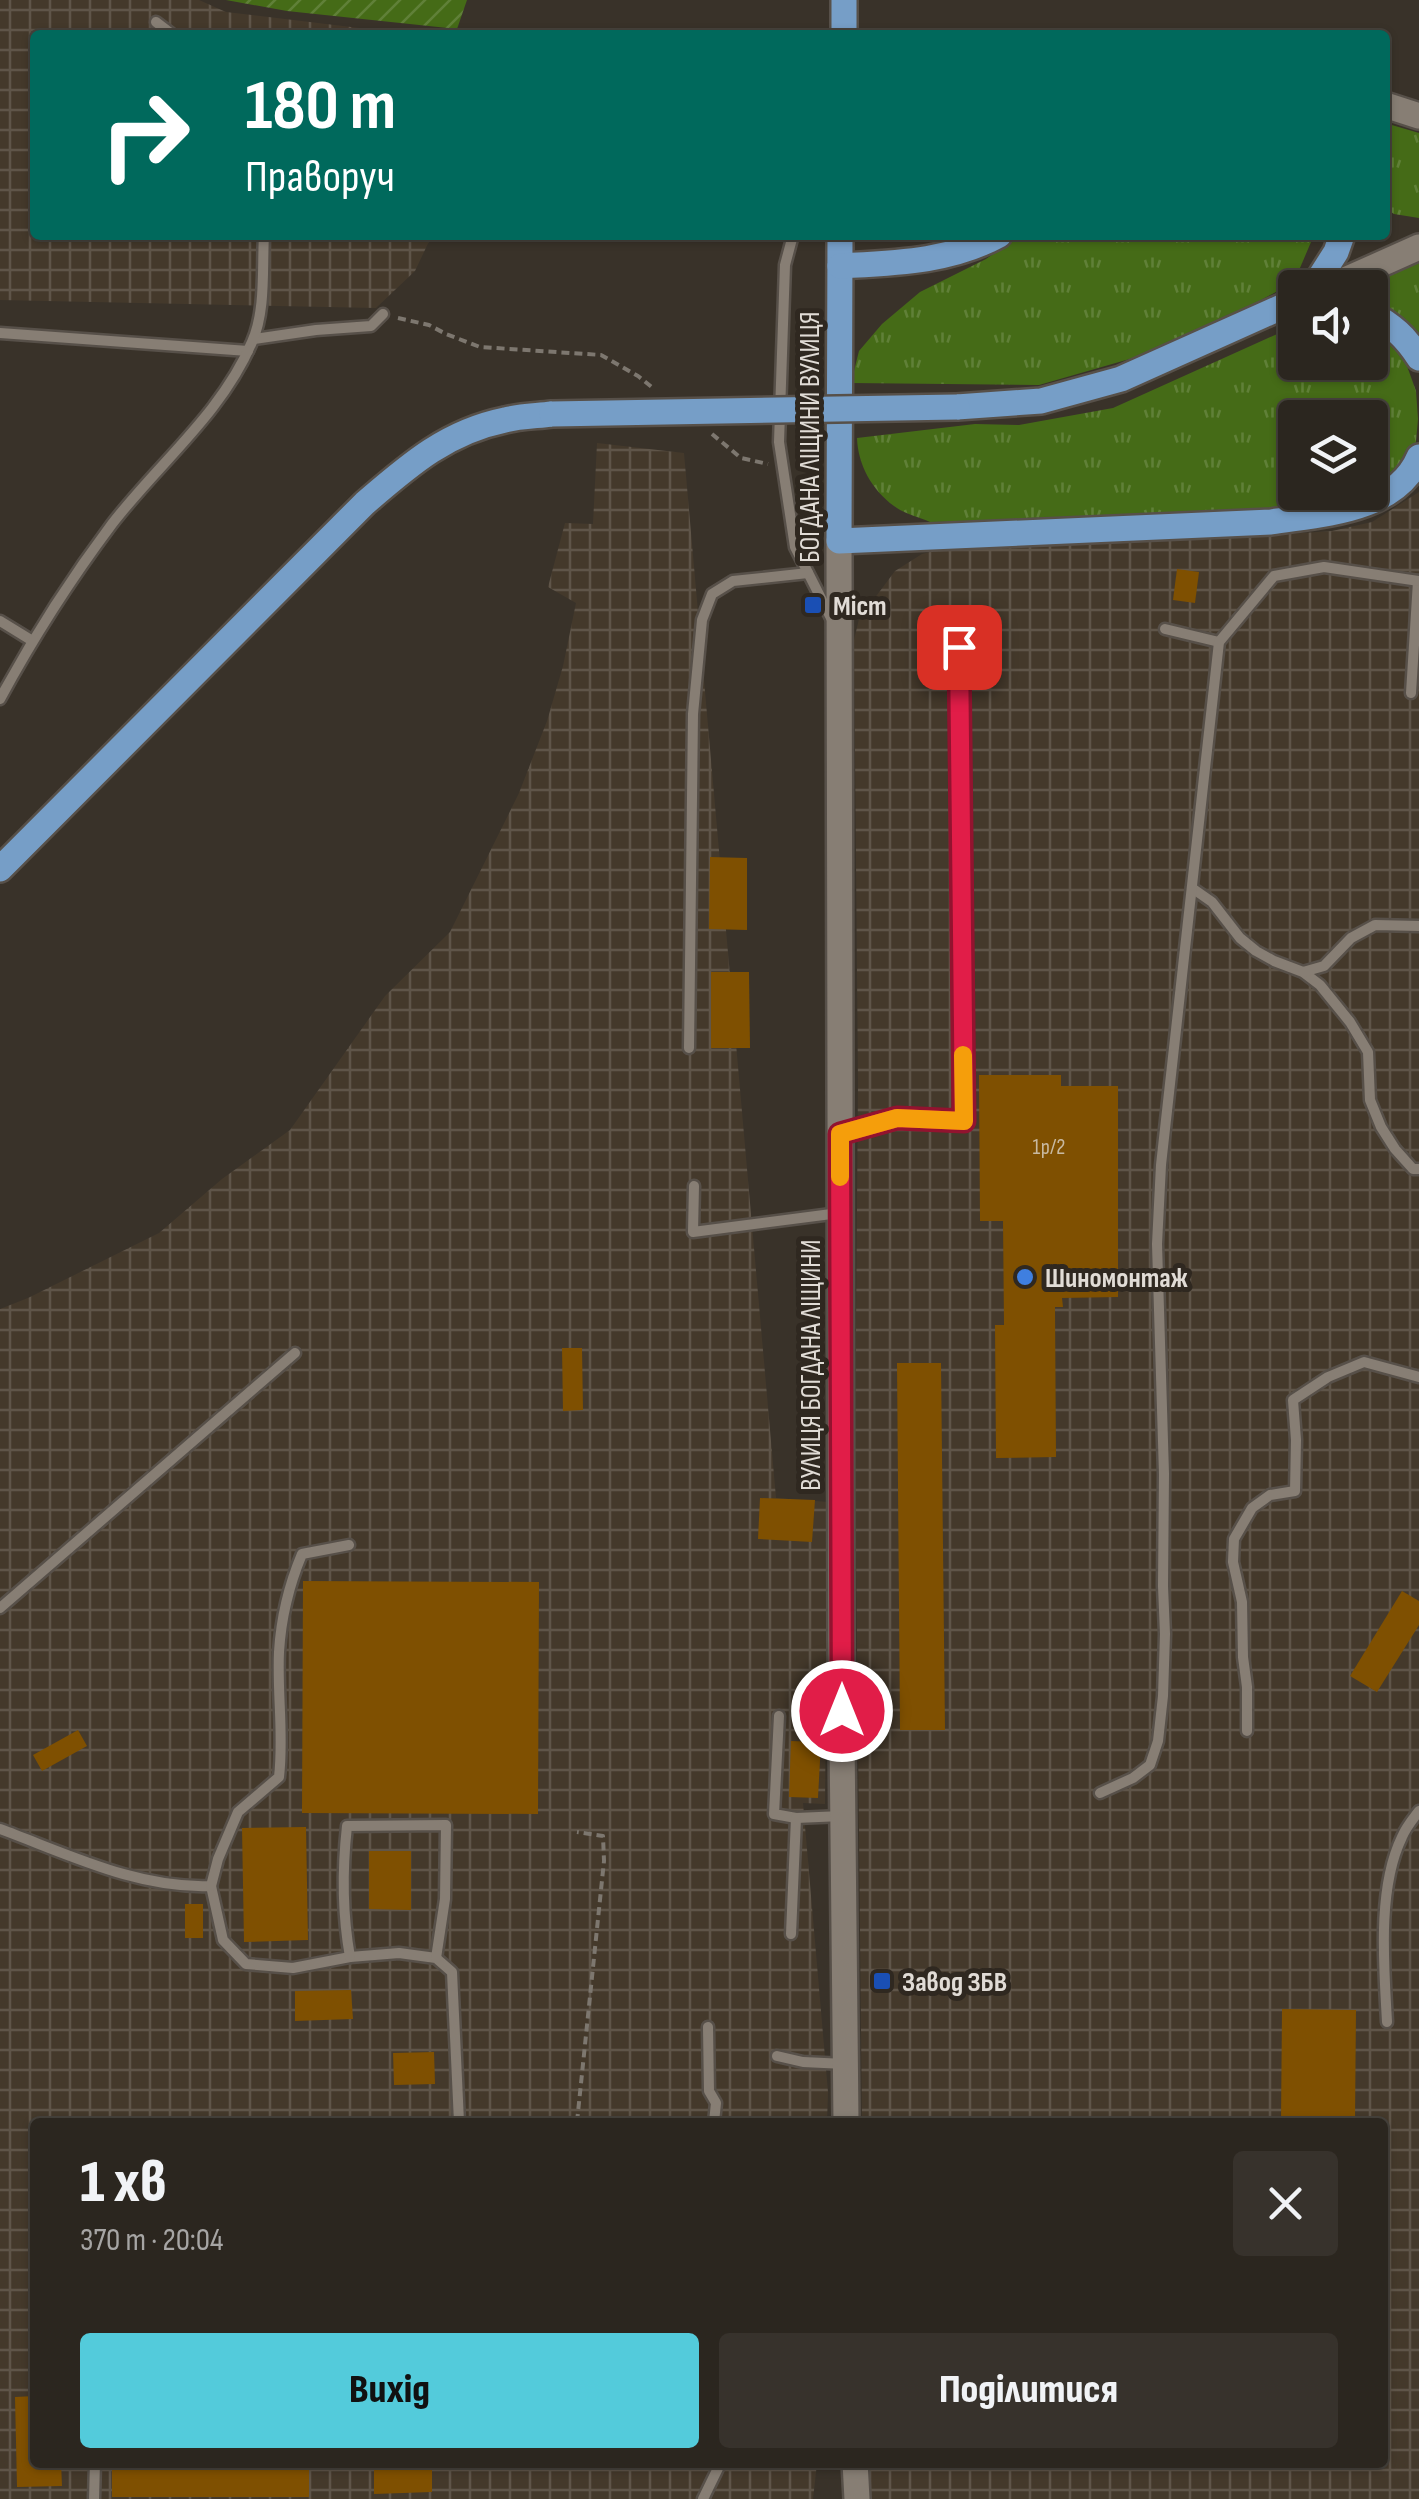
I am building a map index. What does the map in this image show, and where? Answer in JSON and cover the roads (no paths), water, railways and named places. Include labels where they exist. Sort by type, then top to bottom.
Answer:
[{"type":"main road","points":[[844,0],[844,30]]},
{"type":"main road","points":[[1390,107],[1419,116]]},
{"type":"main road","points":[[840,240],[840,266],[914,261],[980,246],[990,240]]},
{"type":"main road","points":[[1324,270],[1340,240]]},
{"type":"main road","points":[[1367,270],[1419,247]]},
{"type":"main road","name":"БОГДАНА ЛІЩИНИ ВУЛИЦЯ","points":[[838,620],[840,266]]},
{"type":"main road","points":[[0,869],[364,503],[415,459],[461,434],[504,420],[552,414],[957,408],[1041,402],[1121,380],[1278,310]]},
{"type":"main road","points":[[1388,323],[1409,342],[1419,358]]},
{"type":"main road","points":[[838,541],[1271,522],[1342,511],[1378,498],[1397,486],[1419,457]]},
{"type":"main road","name":"ВУЛИЦЯ БОГДАНА ЛІЩИНИ","points":[[838,620],[846,2118]]},
{"type":"main road","points":[[855,2468],[858,2499]]},
{"type":"lane","points":[[156,22],[166,30]]},
{"type":"lane","points":[[0,699],[32,640],[114,523],[223,396],[254,339],[264,240]]},
{"type":"lane","points":[[792,240],[785,265],[779,442],[795,547],[838,620]]},
{"type":"lane","points":[[254,339],[370,326],[383,314]]},
{"type":"lane","points":[[0,334],[248,351]]},
{"type":"lane","points":[[1100,1793],[1133,1778],[1150,1765],[1158,1741],[1163,1696],[1164,1474],[1157,1244],[1161,1164],[1220,642],[1274,576],[1324,567],[1418,581],[1411,693]]},
{"type":"lane","points":[[689,1048],[693,714],[702,620],[712,594],[733,581],[808,574]]},
{"type":"lane","points":[[0,620],[32,640]]},
{"type":"lane","points":[[1165,629],[1220,642]]},
{"type":"lane","points":[[840,1134],[897,1118],[964,1121],[959,647]]},
{"type":"lane","points":[[1192,888],[1212,902],[1240,938],[1256,951],[1303,972],[1320,985],[1350,1022],[1368,1052],[1370,1100],[1381,1126],[1395,1148],[1414,1169],[1419,1169]]},
{"type":"lane","points":[[1303,972],[1324,966],[1351,938],[1375,926],[1419,926]]},
{"type":"lane","points":[[694,1186],[693,1232],[840,1213]]},
{"type":"lane","points":[[0,1608],[294,1353]]},
{"type":"lane","points":[[1246,1731],[1242,1602],[1233,1562],[1234,1539],[1252,1508],[1270,1494],[1296,1491],[1293,1400],[1328,1377],[1364,1362],[1419,1377]]},
{"type":"lane","points":[[350,1546],[302,1554],[292,1577],[279,1653],[279,1777],[238,1812],[218,1859],[212,1886],[223,1940],[246,1964],[293,1968],[399,1952],[436,1958],[452,1972],[459,2118]]},
{"type":"lane","points":[[779,1716],[774,1814],[796,1818],[843,1816]]},
{"type":"lane","points":[[1386,2022],[1387,1894],[1402,1836],[1419,1810]]},
{"type":"lane","points":[[792,1934],[796,1818]]},
{"type":"lane","points":[[350,1957],[343,1920],[342,1865],[347,1826],[446,1825],[445,1899],[436,1958]]},
{"type":"lane","points":[[0,1829],[141,1880],[184,1887],[212,1886]]},
{"type":"lane","points":[[708,2027],[709,2091],[716,2103],[714,2118]]},
{"type":"lane","points":[[777,2056],[845,2064]]},
{"type":"lane","points":[[94,2499],[95,2468]]},
{"type":"lane","points":[[704,2499],[718,2468]]},
{"type":"place","name":"Міст","points":[[813,605]]},
{"type":"place","name":"Шиномонтаж","points":[[1025,1277]]},
{"type":"place","name":"Завод ЗБВ","points":[[882,1981]]}]
